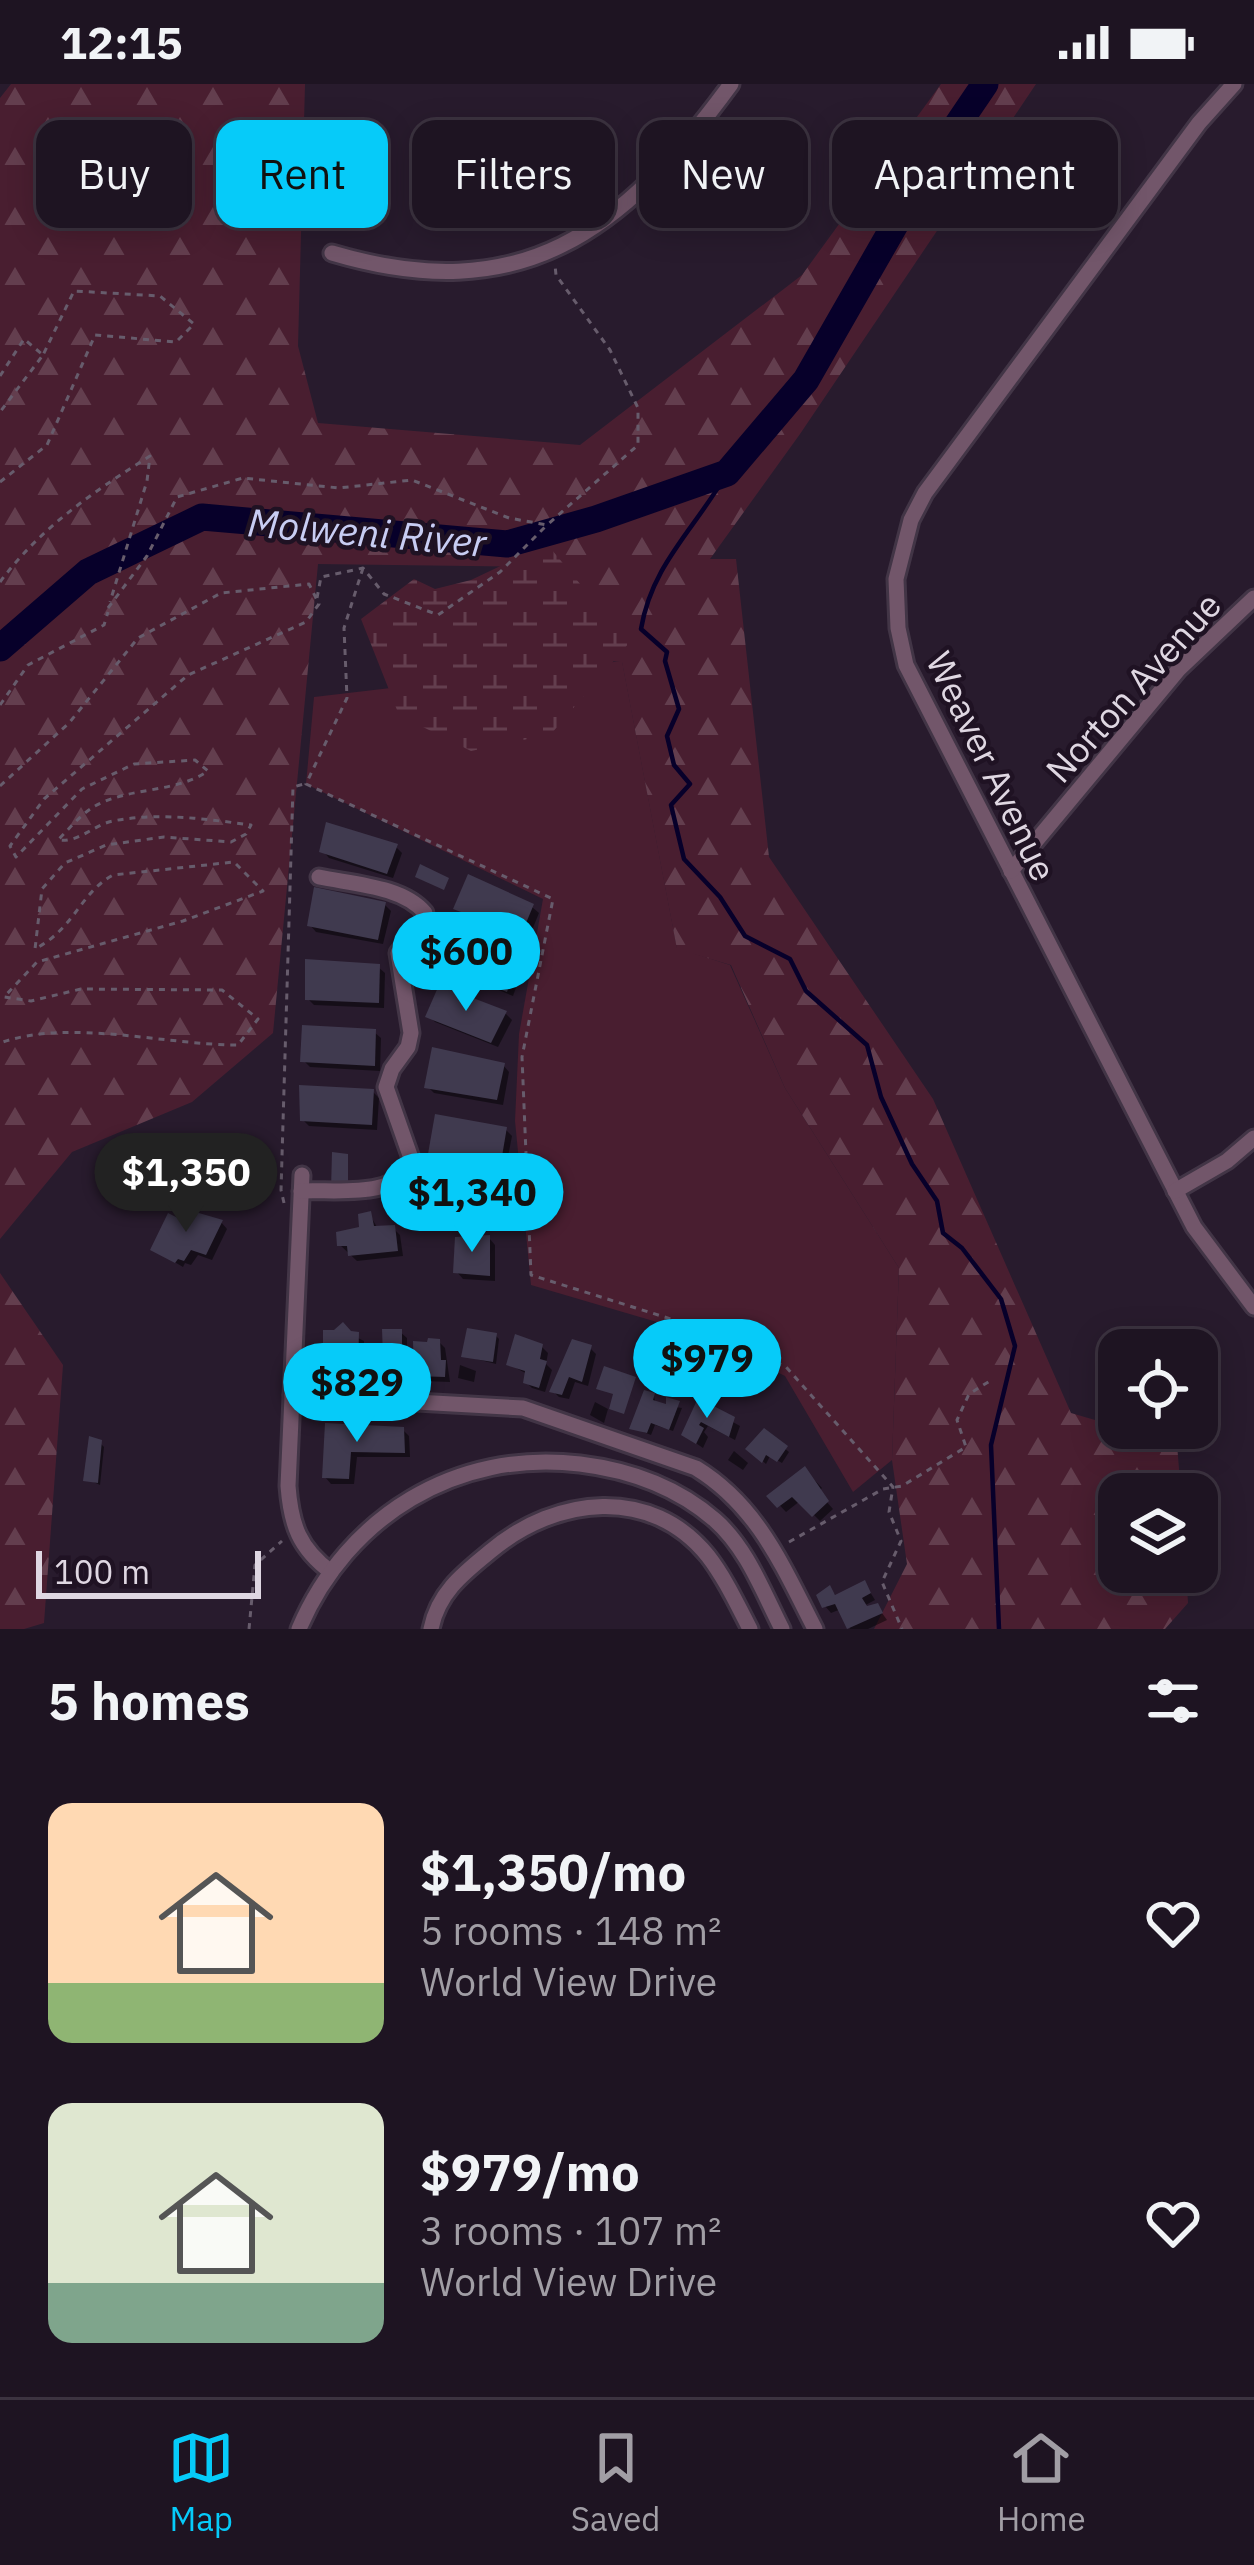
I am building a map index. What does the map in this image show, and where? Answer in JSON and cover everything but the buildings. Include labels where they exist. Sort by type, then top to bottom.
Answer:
[{"type":"street","points":[[332,253],[393,268],[446,274],[484,272],[559,248],[607,218],[639,190],[731,84]]},
{"type":"street","name":"Weaver Avenue","points":[[1234,84],[1199,123],[925,493],[902,549],[896,605],[906,665],[1174,1191],[1217,1262],[1254,1307]]},
{"type":"street","name":"Norton Avenue","points":[[1011,871],[1179,669],[1254,598]]},
{"type":"street","points":[[320,877],[394,894],[418,905],[425,914],[398,953],[411,1033],[386,1088],[412,1161],[407,1174],[388,1185],[302,1183],[288,1486],[297,1536],[315,1560],[331,1571]]},
{"type":"street","points":[[1174,1191],[1227,1161],[1254,1138]]},
{"type":"street","points":[[292,1395],[523,1408],[696,1468],[737,1498],[771,1543],[815,1629]]},
{"type":"street","points":[[298,1629],[331,1571],[384,1514],[439,1482],[500,1465],[531,1462],[598,1466],[657,1483],[713,1518],[745,1557],[782,1629]]},
{"type":"street","points":[[431,1629],[448,1590],[501,1542],[534,1521],[588,1504],[643,1512],[686,1534],[706,1554],[750,1629]]},
{"type":"path","points":[[363,568],[384,594],[438,615],[500,572],[638,445],[638,408],[610,350],[556,275],[559,248]]},
{"type":"path","points":[[0,412],[44,355],[74,291],[160,296],[194,324],[176,342],[95,335],[46,445],[0,482]]},
{"type":"path","points":[[0,376],[24,339],[44,355]]},
{"type":"path","points":[[0,582],[24,549],[91,493],[150,456],[147,481],[104,625],[28,664],[0,705]]},
{"type":"path","points":[[109,608],[147,556],[177,496],[243,478],[339,488],[412,480],[509,518],[547,525]]},
{"type":"path","points":[[317,600],[321,577],[363,568]]},
{"type":"path","points":[[306,784],[347,698],[344,628],[363,568]]},
{"type":"path","points":[[0,785],[69,723],[138,638],[220,593],[310,584],[319,604],[306,622],[188,675],[44,799],[10,846],[16,857],[82,789],[134,764],[195,760],[208,771],[196,779],[93,807],[58,840],[69,842],[110,821],[190,817],[250,825],[246,834],[231,842],[164,837],[106,845],[64,863],[42,889],[35,949],[58,937],[100,882],[113,875],[234,862],[263,891],[183,921],[37,962],[4,997],[31,1001],[81,989],[222,990],[258,1019],[238,1046],[68,1035],[23,1035],[0,1043]]},
{"type":"path","points":[[300,1213],[286,1213],[282,1167],[292,787],[306,784],[553,899],[522,1057],[531,1276],[709,1330],[786,1366],[893,1487]]},
{"type":"path","points":[[771,1543],[783,1546],[883,1489],[902,1486],[966,1447],[958,1420],[969,1394],[993,1379]]},
{"type":"path","points":[[893,1487],[889,1512],[901,1541],[882,1582],[902,1629]]},
{"type":"path","points":[[249,1629],[255,1565],[282,1541],[297,1536]]},
{"type":"green space","points":[[11,84],[305,84],[304,120],[216,120],[216,228],[301,228],[298,346],[318,423],[580,445],[802,275],[836,228],[939,228],[710,559],[736,559],[769,857],[933,1099],[1071,1413],[1098,1421],[1098,1449],[1177,1449],[1179,1473],[1098,1473],[1098,1593],[1187,1593],[1188,1603],[1165,1629],[874,1629],[907,1564],[892,1460],[899,1268],[785,1088],[731,965],[677,949],[622,662],[483,650],[557,567],[318,564],[273,1033],[192,1102],[72,1152],[0,1239],[0,98]]},
{"type":"green space","points":[[941,84],[1036,84],[1012,120],[915,120]]},
{"type":"green space","points":[[547,544],[629,643],[551,734],[471,751],[399,715],[361,619],[414,579],[435,589],[471,580]]},
{"type":"green space","points":[[622,661],[677,948],[730,965],[785,1088],[899,1268],[892,1460],[853,1492],[785,1376],[701,1335],[531,1285],[515,1121],[519,1034],[543,899],[306,784],[314,697]]},
{"type":"green space","points":[[0,1273],[63,1365],[44,1623],[24,1629],[0,1629]]},
{"type":"waterway","name":"Molweni River","points":[[0,648],[88,572],[202,517],[507,544],[727,473],[806,380],[924,174],[985,84]]},
{"type":"waterway","points":[[727,473],[665,566],[641,629],[667,652],[665,661],[679,709],[667,736],[674,765],[690,784],[671,805],[684,859],[720,897],[745,936],[790,959],[806,991],[867,1045],[881,1097],[912,1164],[937,1201],[943,1233],[962,1248],[1001,1299],[1015,1346],[991,1445],[999,1629]]}]
